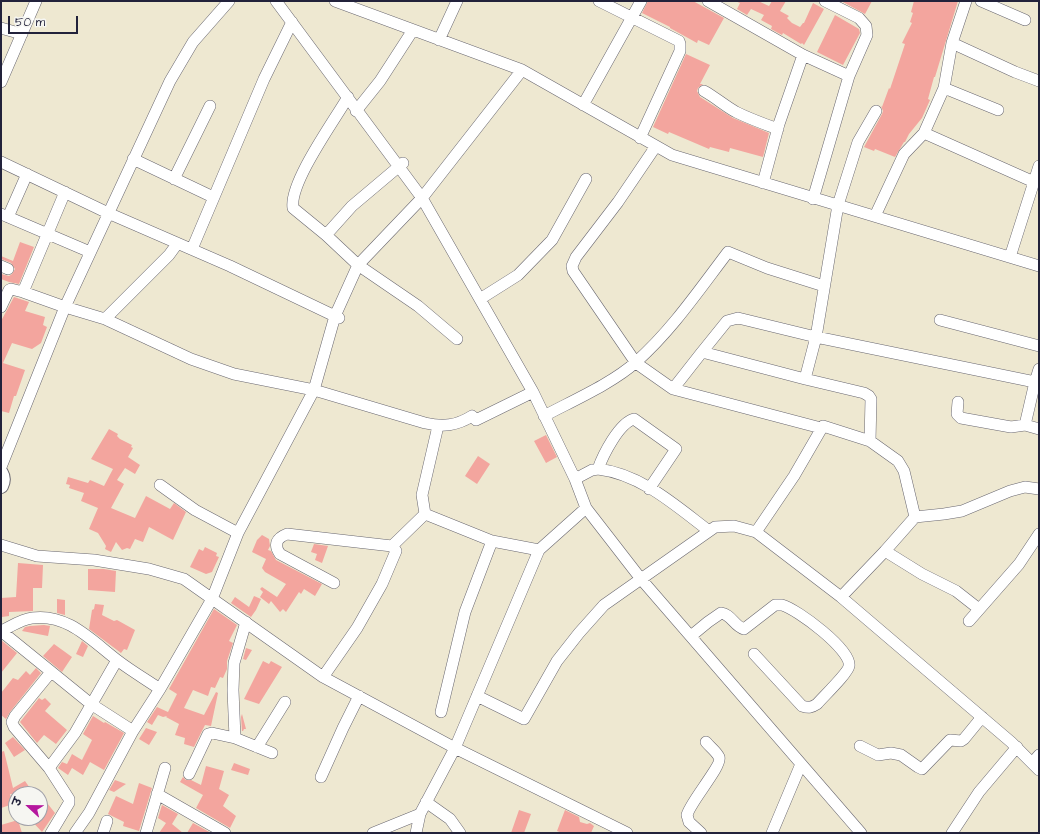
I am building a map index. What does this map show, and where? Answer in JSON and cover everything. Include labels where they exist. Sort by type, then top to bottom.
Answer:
[{"type":"main road","points":[[1,473],[3,476],[1,486]]},
{"type":"street","points":[[1,82],[36,1]]},
{"type":"street","points":[[1,467],[65,308],[170,81],[193,42],[229,1]]},
{"type":"street","points":[[276,1],[348,97],[356,110],[400,164],[422,198],[533,392],[576,479],[586,508],[641,579],[861,833]]},
{"type":"street","points":[[335,1],[522,70],[672,155],[1039,266]]},
{"type":"street","points":[[439,40],[457,1]]},
{"type":"street","points":[[599,1],[679,41],[680,44],[680,51],[640,138]]},
{"type":"street","points":[[584,105],[641,1]]},
{"type":"street","points":[[708,1],[803,54],[849,76]]},
{"type":"street","points":[[813,198],[849,76],[867,34],[866,26],[859,18],[824,1]]},
{"type":"street","points":[[875,216],[904,154],[924,133],[944,88],[952,43],[966,1]]},
{"type":"street","points":[[981,1],[1025,20]]},
{"type":"street","points":[[192,249],[264,79],[292,22]]},
{"type":"street","points":[[1,28],[22,34]]},
{"type":"street","points":[[356,110],[380,81],[413,30]]},
{"type":"street","points":[[952,43],[1014,72],[1039,81]]},
{"type":"street","points":[[763,183],[778,129],[803,54]]},
{"type":"street","points":[[75,833],[89,813],[133,731],[160,689],[212,598],[238,533],[314,390],[337,317],[358,265],[422,198],[522,70]]},
{"type":"street","points":[[944,88],[998,110]]},
{"type":"street","points":[[704,91],[741,114],[778,129]]},
{"type":"street","points":[[348,97],[302,172],[292,202],[294,208],[358,265],[418,306],[457,339]]},
{"type":"street","points":[[174,179],[210,106]]},
{"type":"street","points":[[805,379],[816,337],[838,205],[858,142],[876,111]]},
{"type":"street","points":[[924,133],[1034,182]]},
{"type":"street","points":[[656,146],[618,202],[576,257],[572,266],[636,363],[672,389],[821,428],[826,426],[870,442],[898,461],[901,465],[904,471],[915,517]]},
{"type":"street","points":[[133,159],[213,197]]},
{"type":"street","points":[[1,162],[108,213],[177,244],[192,249],[337,317]]},
{"type":"street","points":[[326,235],[352,206],[400,164]]},
{"type":"street","points":[[1010,257],[1039,166]]},
{"type":"street","points":[[27,174],[5,216],[90,252]]},
{"type":"street","points":[[480,299],[518,275],[552,240],[586,179]]},
{"type":"street","points":[[23,292],[65,192]]},
{"type":"street","points":[[105,319],[169,255],[177,244]]},
{"type":"street","points":[[544,416],[610,380],[636,363],[677,320],[728,252],[767,268],[824,286]]},
{"type":"street","points":[[1,307],[9,290],[11,289],[23,292],[65,308],[105,319],[191,359],[234,374],[314,390],[438,426],[447,426],[472,416],[476,420],[533,392]]},
{"type":"street","points":[[672,389],[727,321],[738,318],[816,337],[1035,382]]},
{"type":"street","points":[[940,320],[1039,346]]},
{"type":"street","points":[[702,352],[864,393],[871,399],[870,442]]},
{"type":"street","points":[[1025,425],[1035,398],[1035,382],[1039,369]]},
{"type":"street","points":[[958,402],[957,414],[961,418],[1011,427],[1025,425],[1039,429]]},
{"type":"street","points":[[598,469],[606,451],[614,439],[629,421],[634,419],[653,431],[676,449],[649,489]]},
{"type":"street","points":[[425,514],[422,495],[438,426]]},
{"type":"street","points":[[756,532],[794,476],[821,428]]},
{"type":"street","points":[[576,479],[592,470],[598,469],[632,478],[663,496],[709,531]]},
{"type":"street","points":[[160,485],[195,510],[238,533]]},
{"type":"street","points":[[841,597],[915,517],[962,511],[1010,491],[1025,487],[1039,489]]},
{"type":"street","points":[[416,833],[420,814],[455,748],[539,550],[586,508]]},
{"type":"street","points":[[425,514],[492,541],[539,550]]},
{"type":"street","points":[[392,546],[425,514]]},
{"type":"street","points":[[477,696],[524,719],[557,661],[604,605],[715,527],[727,526],[756,532],[841,597],[1037,763]]},
{"type":"street","points":[[323,677],[357,628],[382,584],[396,551],[392,546],[287,534],[281,536],[276,544],[276,549],[280,554],[334,583]]},
{"type":"street","points":[[969,621],[1019,564],[1039,534]]},
{"type":"street","points":[[440,712],[465,612],[492,541]]},
{"type":"street","points":[[1,545],[37,556],[94,560],[149,569],[184,579],[323,677],[455,748],[627,833]]},
{"type":"street","points":[[885,551],[922,574],[956,591],[979,608]]},
{"type":"street","points":[[691,636],[721,613],[727,615],[740,628],[744,629],[775,605],[782,605],[824,631],[848,658],[849,667],[817,704],[813,707],[807,708],[802,706],[754,654]]},
{"type":"street","points":[[133,731],[91,704],[1,631],[30,618],[59,619],[76,628],[100,645],[117,660],[160,689]]},
{"type":"street","points":[[235,738],[233,690],[234,662],[246,622]]},
{"type":"street","points":[[49,768],[75,733],[117,660]]},
{"type":"street","points":[[51,672],[15,716],[12,722],[14,727],[49,768],[69,799],[69,803],[51,833]]},
{"type":"street","points":[[321,777],[359,696]]},
{"type":"street","points":[[257,748],[285,702]]},
{"type":"street","points":[[860,746],[878,755],[891,753],[901,755],[922,769],[950,740],[960,741],[964,739],[982,717]]},
{"type":"street","points":[[188,774],[208,734],[212,733],[235,738],[272,753]]},
{"type":"street","points":[[700,833],[689,822],[687,815],[690,805],[715,770],[719,760],[716,753],[706,742]]},
{"type":"street","points":[[952,833],[979,792],[1017,747]]},
{"type":"street","points":[[772,833],[802,764]]},
{"type":"street","points":[[146,833],[165,768]]},
{"type":"street","points":[[157,794],[225,833]]},
{"type":"street","points":[[426,802],[450,819],[460,833]]},
{"type":"street","points":[[373,833],[420,814]]},
{"type":"street","points":[[103,833],[107,821]]},
{"type":"building","points":[[648,1],[693,1],[724,18],[709,45],[698,40],[697,43],[642,13]]},
{"type":"building","points":[[735,1],[758,1],[769,6],[772,1],[786,1],[780,11],[789,16],[787,18],[792,23],[800,27],[804,23],[813,3],[824,9],[804,45],[783,33],[782,35],[771,29],[772,26],[761,20],[764,15],[751,9],[747,15],[737,9],[740,3]]},
{"type":"building","points":[[841,1],[872,1],[865,14]]},
{"type":"building","points":[[914,1],[958,1],[934,77],[928,99],[930,100],[922,118],[909,134],[895,157],[875,149],[874,151],[864,147],[882,114],[883,111],[881,106],[882,107],[889,88],[890,89],[905,44],[902,43],[912,23],[910,22],[913,13],[911,12]]},
{"type":"building","points":[[835,15],[859,29],[860,33],[843,65],[817,52]]},
{"type":"building","points":[[686,54],[710,65],[700,84],[703,84],[697,91],[700,97],[733,118],[769,133],[763,157],[730,148],[729,152],[710,147],[709,149],[653,127]]},
{"type":"building","points":[[20,242],[34,247],[19,284],[1,279],[1,274],[9,276],[15,269],[11,263],[1,259],[1,256],[13,261]]},
{"type":"building","points":[[14,297],[29,302],[25,311],[45,317],[43,325],[47,327],[41,343],[32,349],[12,343],[3,363],[25,370],[16,396],[14,396],[9,413],[1,411],[1,321]]},
{"type":"building","points":[[109,429],[118,434],[117,436],[120,439],[132,445],[131,447],[133,448],[128,457],[140,465],[135,474],[125,468],[117,480],[124,484],[111,508],[135,518],[146,496],[170,509],[174,503],[186,512],[173,540],[149,527],[143,542],[135,539],[130,549],[127,548],[122,550],[116,542],[111,552],[105,549],[106,546],[98,533],[89,529],[98,508],[81,501],[84,493],[69,488],[70,485],[66,484],[68,477],[88,483],[90,480],[104,486],[113,469],[91,459]]},
{"type":"building","points":[[546,435],[557,457],[546,463],[534,441]]},
{"type":"building","points":[[478,456],[490,464],[477,484],[465,476]]},
{"type":"building","points":[[262,535],[269,539],[270,546],[268,550],[271,551],[276,560],[322,584],[315,596],[304,589],[301,594],[299,592],[286,612],[283,609],[280,612],[271,601],[269,604],[260,597],[263,592],[260,589],[262,587],[277,597],[286,584],[265,572],[262,568],[266,559],[252,552],[257,540]]},
{"type":"building","points":[[314,544],[328,546],[322,563],[315,560],[317,554],[311,552]]},
{"type":"building","points":[[205,547],[217,553],[216,556],[219,557],[212,572],[206,574],[190,567],[199,549],[203,551]]},
{"type":"building","points":[[18,563],[43,565],[42,588],[33,588],[33,611],[9,612],[9,616],[2,617],[1,598],[16,597]]},
{"type":"building","points":[[88,569],[116,571],[115,592],[88,590]]},
{"type":"building","points":[[254,596],[261,599],[251,617],[231,603],[235,597],[249,607]]},
{"type":"building","points":[[57,599],[65,600],[65,615],[57,613]]},
{"type":"building","points":[[95,604],[104,605],[102,615],[114,621],[117,620],[135,630],[127,650],[124,649],[121,653],[89,629],[92,610],[94,609]]},
{"type":"building","points":[[214,609],[237,625],[229,641],[233,643],[227,661],[227,669],[223,678],[220,677],[215,688],[211,687],[208,696],[193,690],[184,708],[204,715],[216,692],[218,693],[211,726],[205,725],[194,747],[184,744],[185,738],[175,735],[179,724],[166,717],[167,716],[163,717],[153,713],[157,707],[168,712],[177,694],[169,689]]},
{"type":"building","points":[[44,625],[50,626],[48,636],[22,631],[25,627]]},
{"type":"building","points":[[1,640],[17,653],[1,673]]},
{"type":"building","points":[[82,641],[88,646],[83,657],[76,654]]},
{"type":"building","points":[[54,644],[72,657],[62,672],[43,656]]},
{"type":"building","points":[[246,648],[252,650],[246,660],[243,659]]},
{"type":"building","points":[[263,661],[269,664],[271,661],[282,667],[259,704],[244,699]]},
{"type":"building","points":[[36,668],[41,673],[6,719],[1,715],[1,693],[13,678],[18,680],[26,671],[30,675]]},
{"type":"building","points":[[39,698],[42,700],[45,698],[51,704],[45,711],[67,730],[56,744],[44,735],[37,743],[20,722]]},
{"type":"building","points":[[153,713],[158,715],[152,725],[147,722]]},
{"type":"building","points":[[242,714],[246,729],[243,731],[241,717]]},
{"type":"building","points":[[93,716],[124,733],[104,770],[90,762],[83,775],[72,768],[68,775],[58,768],[62,762],[67,764],[72,754],[82,760],[92,740],[83,734]]},
{"type":"building","points":[[146,728],[157,732],[149,745],[139,739]]},
{"type":"building","points":[[13,737],[25,750],[14,757],[5,743]]},
{"type":"building","points":[[4,751],[13,786],[8,786],[8,806],[1,808],[1,752]]},
{"type":"building","points":[[234,763],[250,769],[248,775],[231,770]]},
{"type":"building","points":[[206,766],[224,771],[219,789],[229,795],[223,806],[236,816],[230,828],[196,808],[203,795],[180,782],[183,777],[186,780],[191,780],[201,785]]},
{"type":"building","points":[[115,780],[126,784],[114,792],[109,790]]},
{"type":"building","points":[[25,781],[28,786],[16,786]]},
{"type":"building","points":[[139,783],[152,788],[139,831],[123,826],[124,822],[108,814],[116,796],[133,804]]},
{"type":"building","points":[[48,804],[55,813],[48,823]]},
{"type":"building","points":[[162,805],[178,814],[172,824],[183,833],[159,833],[166,823],[158,818]]},
{"type":"building","points":[[519,810],[531,814],[524,833],[511,833]]},
{"type":"building","points":[[565,810],[579,817],[580,822],[587,824],[590,823],[594,826],[591,833],[562,833],[557,831]]},
{"type":"building","points":[[8,823],[8,826],[20,826],[22,833],[1,833],[1,825]]},
{"type":"building","points":[[193,823],[211,833],[187,833]]},
{"type":"building","points":[[36,826],[46,826],[42,832]]}]
